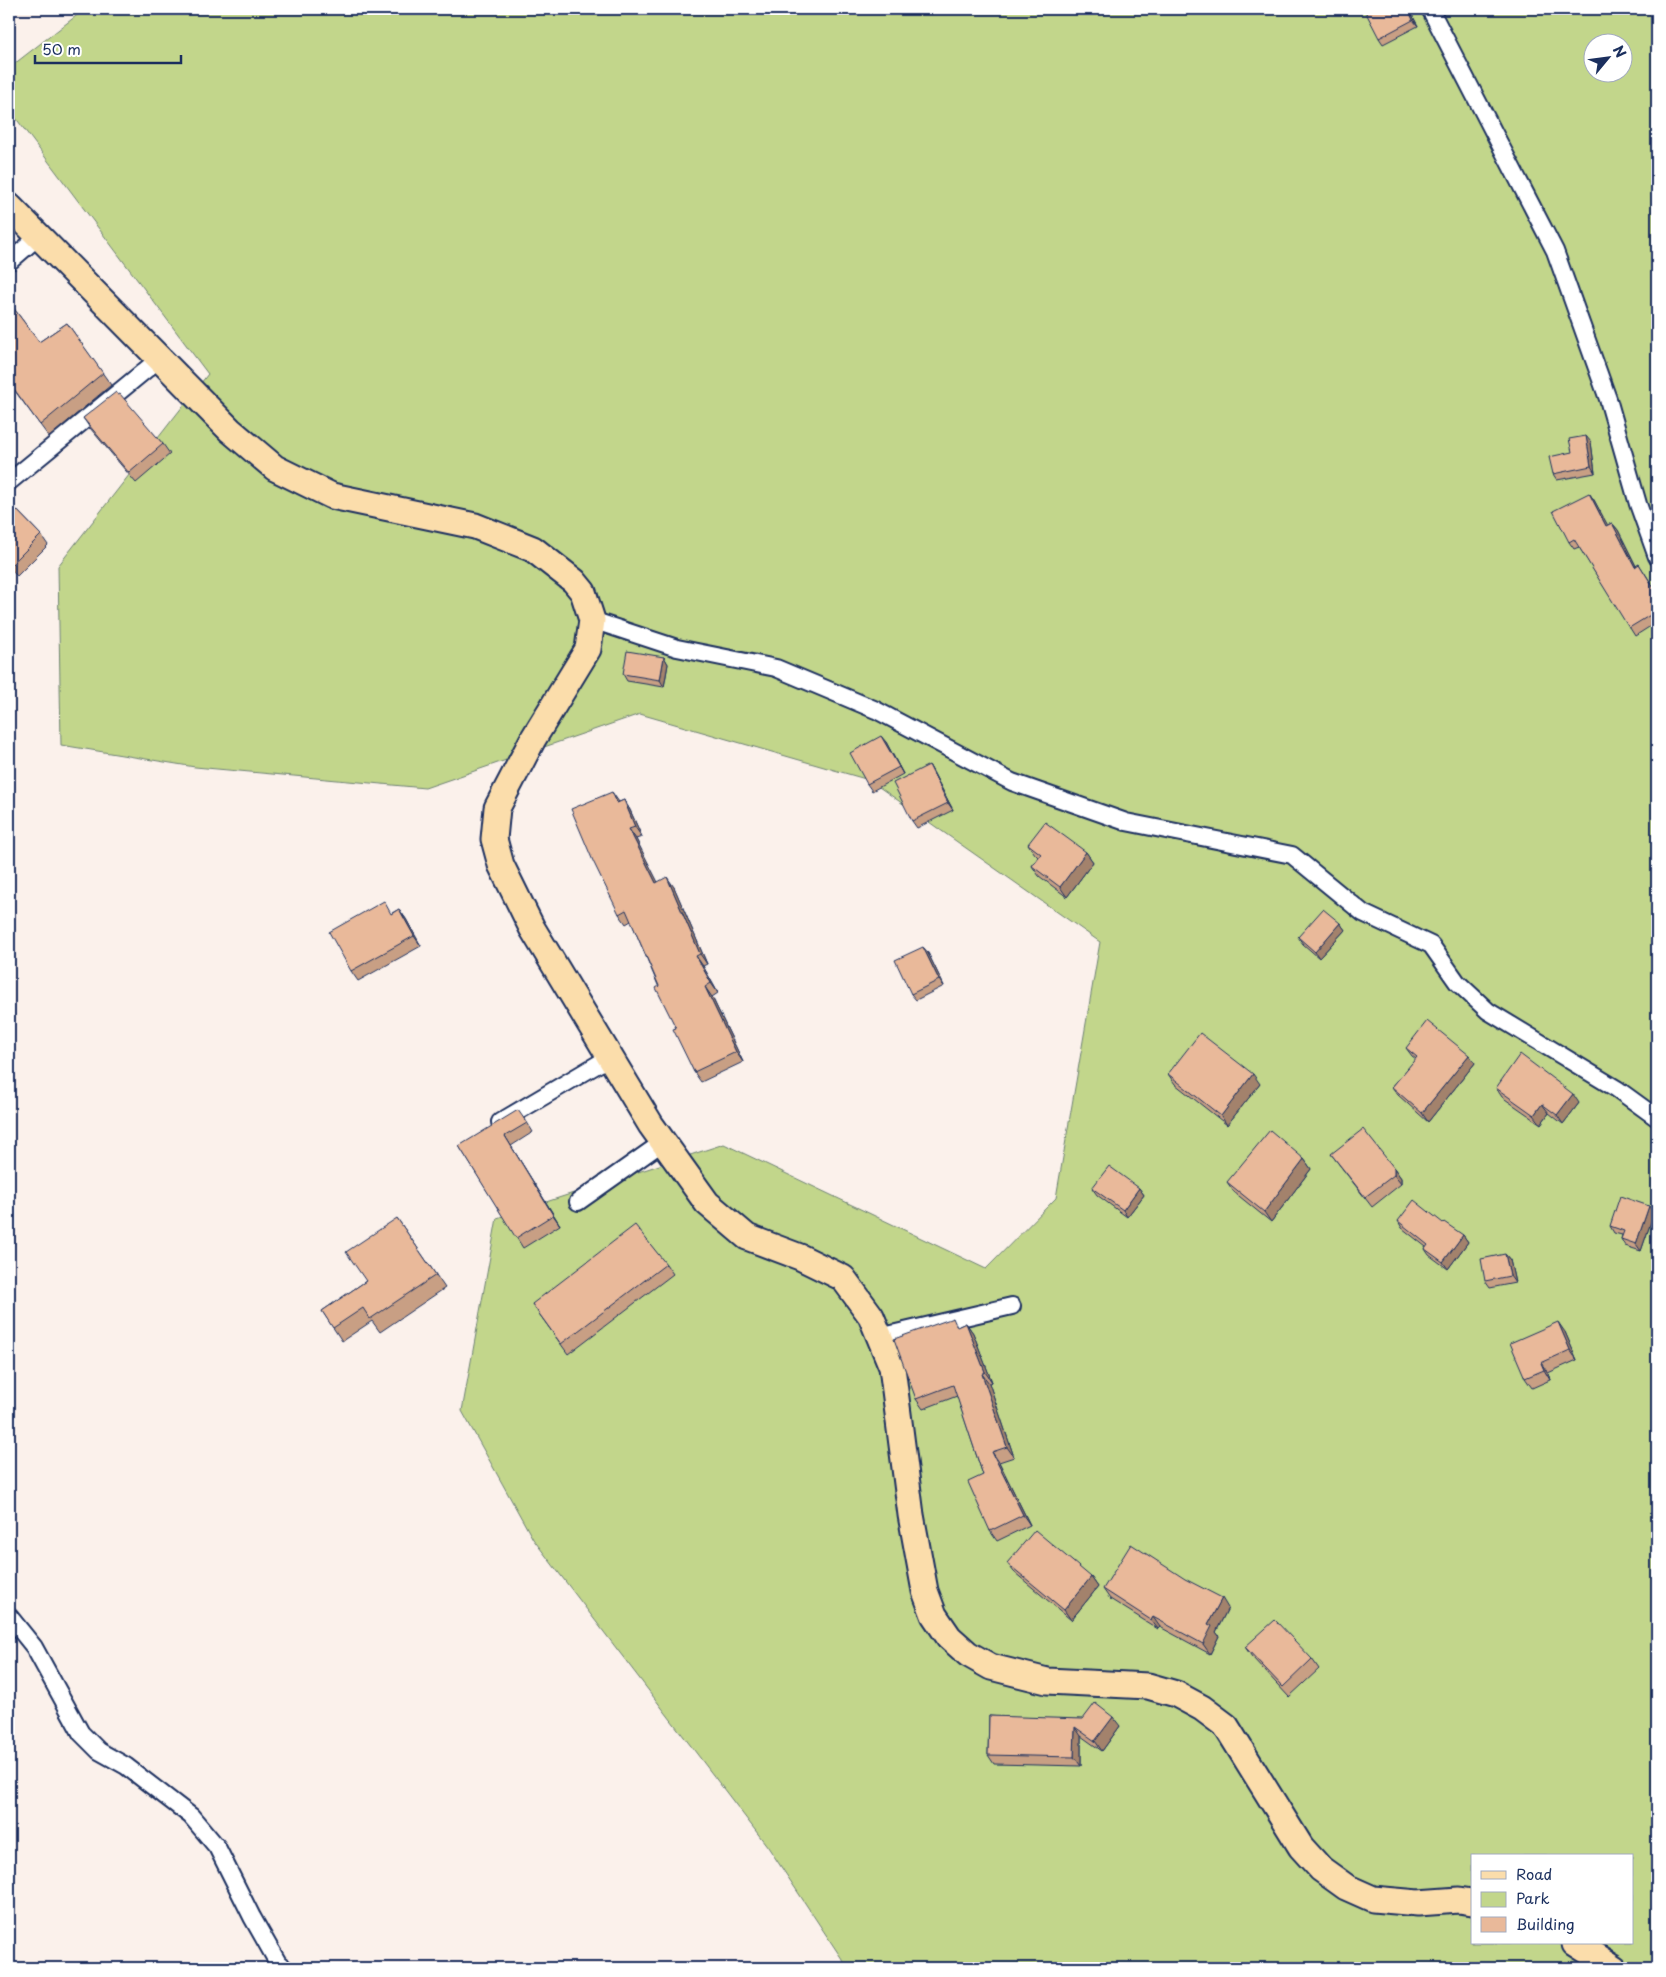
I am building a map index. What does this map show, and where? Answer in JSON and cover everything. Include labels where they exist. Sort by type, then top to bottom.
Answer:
[{"type":"main road","points":[[9,206],[230,430],[275,468],[332,496],[474,526],[533,550],[574,581],[583,592],[592,620],[588,649],[533,739],[497,808],[494,839],[501,865],[532,928],[610,1057],[663,1142],[708,1203],[747,1237],[800,1257],[843,1278],[871,1316],[892,1367],[910,1515],[924,1591],[934,1615],[949,1637],[968,1654],[991,1666],[1047,1681],[1148,1686],[1176,1694],[1202,1708],[1226,1726],[1301,1847],[1321,1869],[1346,1887],[1374,1899],[1418,1903],[1459,1900],[1471,1902]]},
{"type":"main road","points":[[1577,1944],[1614,1968]]},
{"type":"street","points":[[1430,9],[1556,251],[1608,399],[1638,504],[1657,558]]},
{"type":"street","points":[[9,262],[39,236]]},
{"type":"street","points":[[9,482],[159,359]]},
{"type":"street","points":[[592,620],[677,648],[776,668],[876,710],[1012,782],[1126,822],[1292,855],[1364,913],[1431,945],[1457,982],[1488,1011],[1617,1089],[1657,1118]]},
{"type":"street","points":[[492,1127],[610,1057]]},
{"type":"street","points":[[578,1202],[663,1142]]},
{"type":"street","points":[[880,1337],[1012,1306]]},
{"type":"street","points":[[9,1616],[34,1647],[81,1733],[99,1751],[126,1766],[191,1816],[217,1847],[252,1918],[278,1963],[284,1968]]},
{"type":"green space","points":[[85,9],[1657,9],[1657,1968],[848,1968],[768,1847],[533,1539],[462,1411],[497,1218],[724,1144],[986,1269],[1056,1198],[1100,942],[869,780],[640,714],[425,788],[195,767],[61,745],[58,566],[208,374],[9,109],[9,68]]},
{"type":"building","points":[[1364,9],[1408,9],[1413,20],[1379,38]]},
{"type":"building","points":[[9,302],[39,342],[67,323],[103,373],[40,425],[9,382]]},
{"type":"building","points":[[116,392],[118,395],[120,394],[163,444],[129,473],[83,418]]},
{"type":"building","points":[[1586,436],[1591,466],[1553,474],[1549,457],[1572,452],[1569,439]]},
{"type":"building","points":[[1589,493],[1606,526],[1612,523],[1635,567],[1639,564],[1657,593],[1657,611],[1629,628],[1574,539],[1569,542],[1553,511]]},
{"type":"building","points":[[9,502],[41,535],[10,566],[9,565]]},
{"type":"building","points":[[627,651],[664,657],[660,680],[623,674]]},
{"type":"building","points":[[881,736],[899,767],[867,784],[850,753]]},
{"type":"building","points":[[929,765],[948,803],[912,821],[893,783]]},
{"type":"building","points":[[612,792],[617,803],[624,800],[635,827],[629,829],[656,883],[667,877],[700,954],[696,956],[711,983],[705,987],[736,1052],[694,1072],[673,1029],[676,1028],[656,988],[659,986],[626,910],[619,914],[593,861],[571,809]]},
{"type":"building","points":[[1045,822],[1086,852],[1060,887],[1032,866],[1041,854],[1028,844]]},
{"type":"building","points":[[384,901],[391,914],[399,909],[414,936],[351,971],[329,932]]},
{"type":"building","points":[[1323,909],[1340,923],[1315,952],[1298,937]]},
{"type":"building","points":[[923,947],[939,980],[911,994],[895,960]]},
{"type":"building","points":[[1427,1021],[1469,1055],[1422,1113],[1392,1087],[1417,1057],[1406,1048]]},
{"type":"building","points":[[1200,1033],[1253,1074],[1221,1116],[1168,1074]]},
{"type":"building","points":[[1520,1054],[1573,1094],[1557,1115],[1542,1104],[1534,1115],[1496,1088]]},
{"type":"building","points":[[518,1110],[527,1123],[505,1136],[553,1215],[516,1238],[459,1146]]},
{"type":"building","points":[[1363,1129],[1394,1168],[1394,1175],[1365,1197],[1331,1154]]},
{"type":"building","points":[[1270,1130],[1304,1159],[1264,1212],[1227,1182]]},
{"type":"building","points":[[1109,1166],[1139,1188],[1123,1210],[1092,1188]]},
{"type":"building","points":[[1620,1196],[1649,1206],[1636,1244],[1621,1239],[1624,1231],[1610,1226]]},
{"type":"building","points":[[1414,1200],[1443,1223],[1463,1235],[1443,1262],[1425,1249],[1428,1245],[1398,1221]]},
{"type":"building","points":[[397,1218],[436,1275],[370,1319],[363,1308],[333,1328],[322,1311],[366,1281],[346,1252]]},
{"type":"building","points":[[635,1225],[666,1264],[561,1344],[532,1304]]},
{"type":"building","points":[[1505,1254],[1510,1276],[1485,1281],[1481,1259]]},
{"type":"building","points":[[953,1318],[957,1327],[966,1323],[985,1372],[982,1374],[1007,1447],[992,1452],[1023,1515],[990,1531],[968,1482],[983,1475],[953,1385],[916,1399],[894,1339]]},
{"type":"building","points":[[1558,1322],[1570,1350],[1541,1363],[1544,1370],[1525,1378],[1510,1343]]},
{"type":"building","points":[[1035,1530],[1091,1577],[1064,1610],[1007,1563]]},
{"type":"building","points":[[1131,1544],[1185,1579],[1222,1598],[1208,1624],[1212,1626],[1203,1644],[1153,1617],[1151,1620],[1103,1589]]},
{"type":"building","points":[[1275,1620],[1312,1659],[1283,1687],[1245,1647]]},
{"type":"building","points":[[1095,1703],[1113,1717],[1095,1741],[1075,1727],[1074,1757],[988,1755],[989,1716],[1083,1719]]}]
